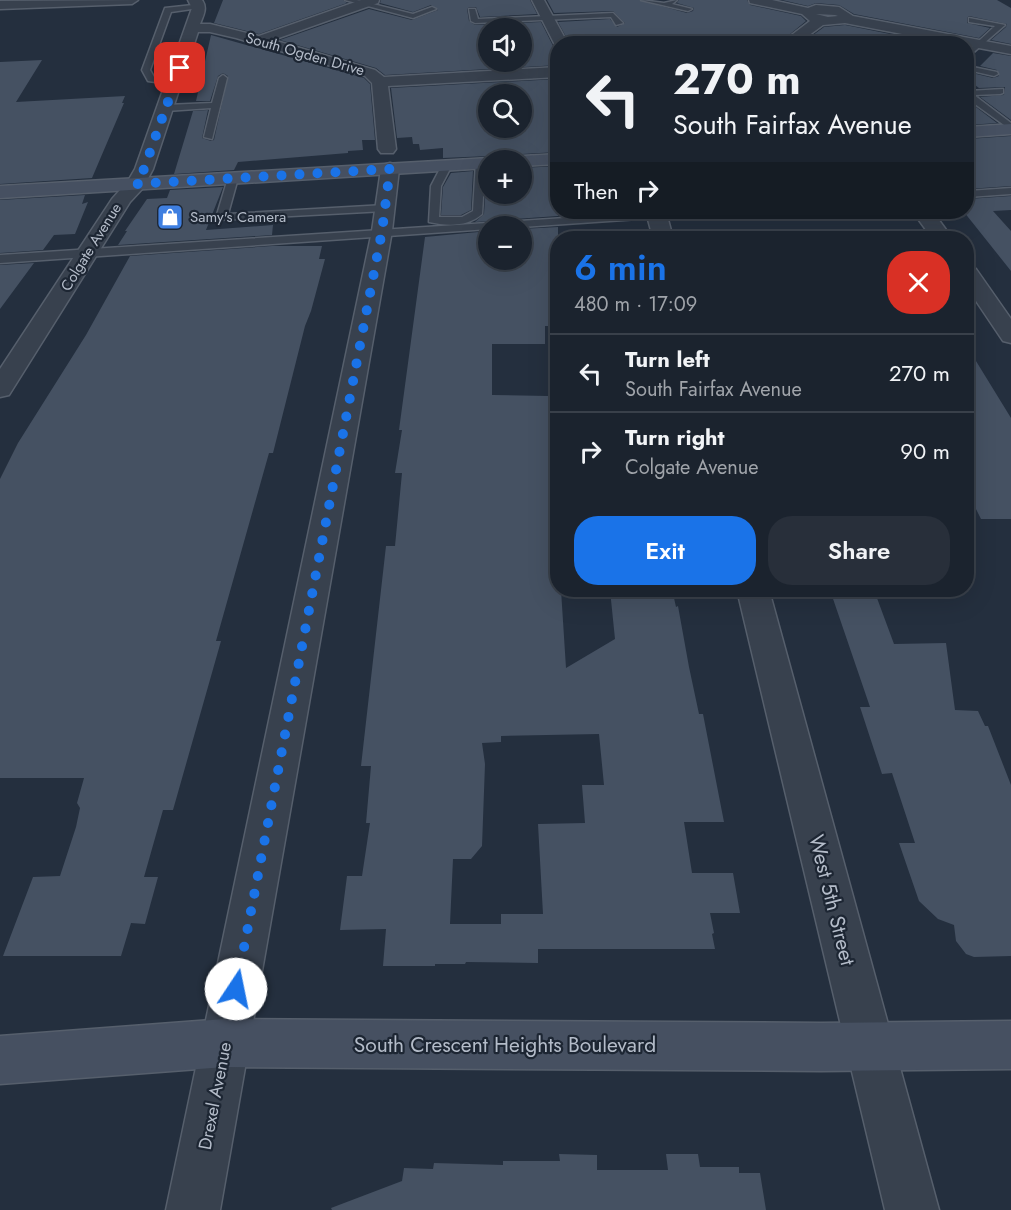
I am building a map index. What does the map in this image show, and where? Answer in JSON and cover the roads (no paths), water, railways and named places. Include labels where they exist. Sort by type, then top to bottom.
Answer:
[{"type":"main road","points":[[974,131],[1011,128]]},
{"type":"main road","points":[[0,192],[233,178],[389,159],[447,165],[478,163]]},
{"type":"main road","points":[[532,160],[550,159]]},
{"type":"main road","name":"South Crescent Heights Boulevard","points":[[0,1060],[225,1043],[1011,1045]]},
{"type":"street","points":[[0,5],[132,0]]},
{"type":"street","points":[[538,0],[557,36]]},
{"type":"street","points":[[754,0],[815,16]]},
{"type":"street","points":[[841,15],[852,0]]},
{"type":"street","points":[[258,41],[368,2]]},
{"type":"street","name":"Colgate Avenue","points":[[0,389],[122,199],[136,184],[144,169],[175,83],[192,28],[196,3]]},
{"type":"street","points":[[795,36],[822,9],[942,36]]},
{"type":"street","name":"South Ogden Drive","points":[[192,28],[210,28],[370,73],[380,82],[550,72]]},
{"type":"street","points":[[974,43],[1011,50]]},
{"type":"street","name":"Drexel Avenue","points":[[193,1210],[384,220],[389,159],[380,82]]},
{"type":"street","points":[[974,283],[1011,336]]},
{"type":"street","name":"West 5th Street","points":[[755,597],[912,1210]]},
{"type":"lane","points":[[0,5],[4,0]]},
{"type":"lane","points":[[348,0],[368,2],[413,16]]},
{"type":"lane","points":[[644,0],[688,9]]},
{"type":"lane","points":[[665,5],[674,0]]},
{"type":"lane","points":[[175,83],[151,79],[146,70],[168,10],[196,3]]},
{"type":"lane","points":[[606,5],[619,23]]},
{"type":"lane","points":[[394,23],[432,9]]},
{"type":"lane","points":[[472,12],[478,28]]},
{"type":"lane","points":[[475,21],[613,15]]},
{"type":"lane","points":[[972,20],[1011,27]]},
{"type":"lane","points":[[974,50],[1001,26]]},
{"type":"lane","points":[[974,69],[994,74]]},
{"type":"lane","points":[[209,137],[223,78]]},
{"type":"lane","points":[[974,93],[1000,91]]},
{"type":"lane","points":[[974,99],[1011,128]]},
{"type":"lane","points":[[166,108],[216,105]]},
{"type":"lane","points":[[433,220],[436,186],[447,165]]},
{"type":"lane","points":[[233,178],[221,218],[433,220],[449,224],[467,220],[478,212],[479,204]]},
{"type":"lane","points":[[974,194],[1011,191]]},
{"type":"lane","points":[[0,259],[88,253],[384,220],[449,224],[550,219]]},
{"type":"place","name":"Samy's Camera","points":[[170,217]]}]
